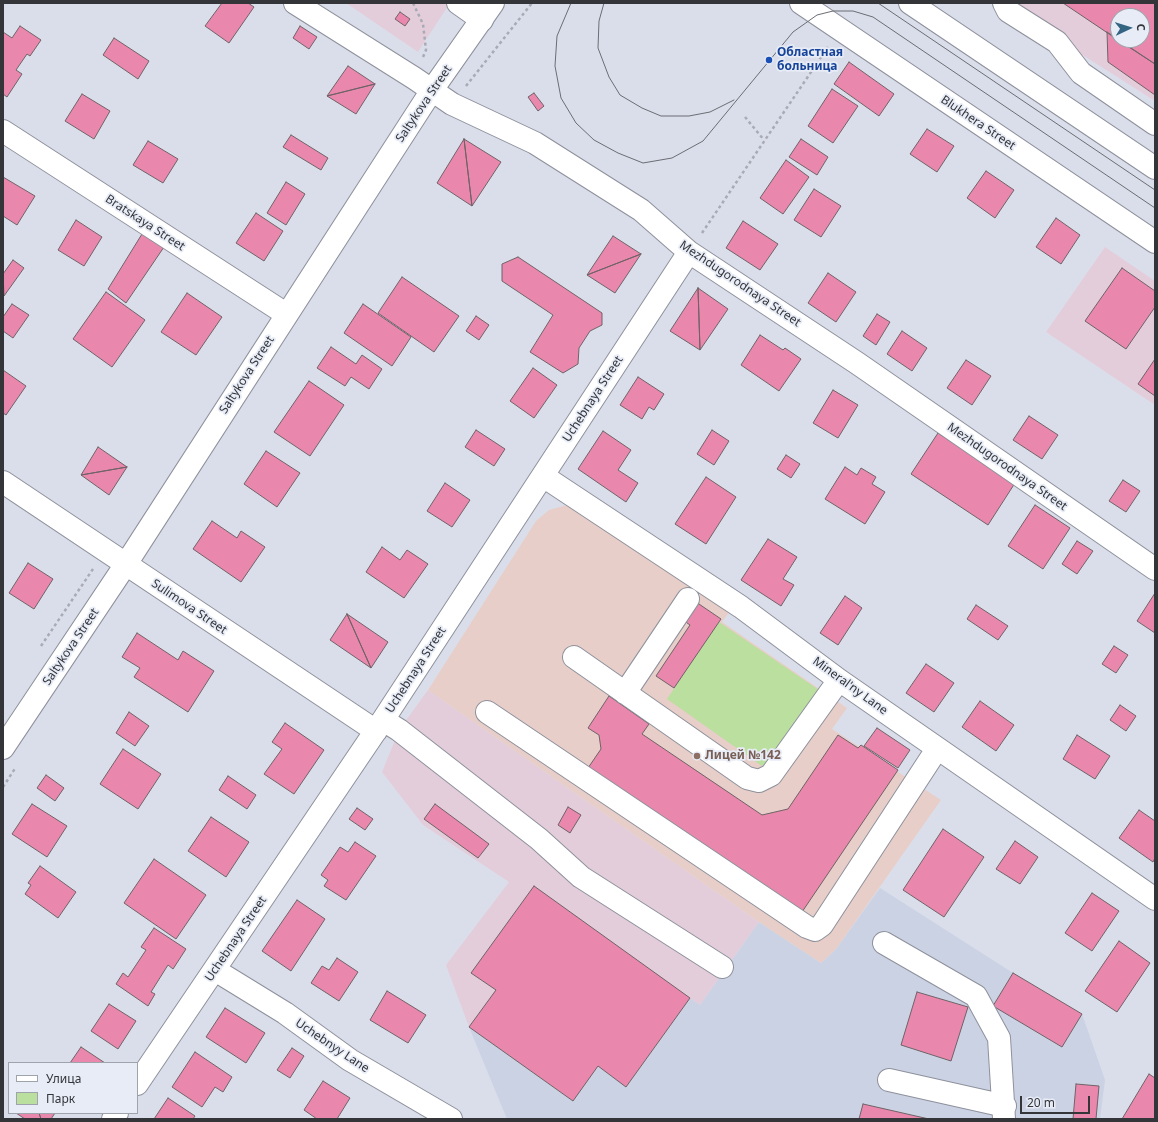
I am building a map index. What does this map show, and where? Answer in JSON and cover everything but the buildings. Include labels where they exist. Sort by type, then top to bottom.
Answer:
[{"type":"street","name":"Mezhdugorodnaya Street","points":[[295,3],[452,104],[535,143],[641,210],[689,252],[857,363],[1155,568]]},
{"type":"street","points":[[458,3],[487,12]]},
{"type":"street","name":"Blukhera Street","points":[[801,3],[1155,242]]},
{"type":"street","points":[[911,3],[1155,168]]},
{"type":"street","points":[[1004,3],[1008,10],[1057,42],[1081,73],[1155,124]]},
{"type":"street","name":"Saltykova Street","points":[[3,748],[126,564],[432,90],[487,12]]},
{"type":"street","name":"Bratskaya Street","points":[[3,131],[286,314]]},
{"type":"street","name":"Uchebnaya Street","points":[[138,1083],[379,726],[689,252]]},
{"type":"street","name":"Mineral'ny Lane","points":[[543,476],[741,607],[839,680],[1155,899]]},
{"type":"street","name":"Sulimova Street","points":[[3,482],[126,564],[379,726],[400,730],[539,839],[581,877],[722,967]]},
{"type":"street","points":[[625,693],[688,599]]},
{"type":"street","points":[[574,657],[747,778],[759,781],[771,775],[839,680]]},
{"type":"street","points":[[487,712],[807,927],[815,930],[822,925],[937,748]]},
{"type":"street","points":[[884,943],[976,996],[999,1038],[1004,1112],[889,1080]]},
{"type":"street","name":"Uchebnyy Lane","points":[[215,970],[285,1013],[350,1060],[451,1119]]},
{"type":"path","points":[[689,252],[829,45]]},
{"type":"path","points":[[744,117],[764,140]]},
{"type":"shaded area","points":[[346,3],[450,3],[418,52]]},
{"type":"shaded area","points":[[1001,3],[1155,3],[1155,101]]},
{"type":"shaded area","points":[[1105,247],[1155,281],[1155,405],[1046,332]]},
{"type":"shaded area","name":"Лицей №142","points":[[567,505],[730,611],[722,622],[847,708],[832,729],[941,800],[836,949],[821,963],[759,922],[428,690],[536,521],[549,510]]},
{"type":"shaded area","points":[[428,690],[759,922],[700,1005],[690,998],[626,1087],[573,1101],[469,1027],[446,965],[509,882],[423,825],[382,772],[399,730]]},
{"type":"shaded area","points":[[880,888],[1013,973],[1082,1014],[1105,1080],[1100,1119],[507,1119],[469,1027],[573,1101],[598,1066],[626,1087],[690,998],[700,1005],[759,922],[821,963],[836,949]]},
{"type":"green space","points":[[719,622],[819,690],[767,767],[762,766],[667,699]]},
{"type":"tram line","points":[[571,3],[557,36],[555,66],[561,98],[576,123],[594,140],[618,153],[643,163],[672,158],[703,141],[793,32],[817,15],[833,11],[853,11],[873,17],[1155,208]]},
{"type":"tram line","points":[[604,3],[599,21],[598,48],[609,77],[620,95],[642,108],[661,116],[689,116],[710,112],[734,100]]},
{"type":"tram line","points":[[878,3],[1155,190]]},
{"type":"place","name":"Областная больница","points":[[769,60]]},
{"type":"place","name":"Лицей №142","points":[[697,756]]}]
